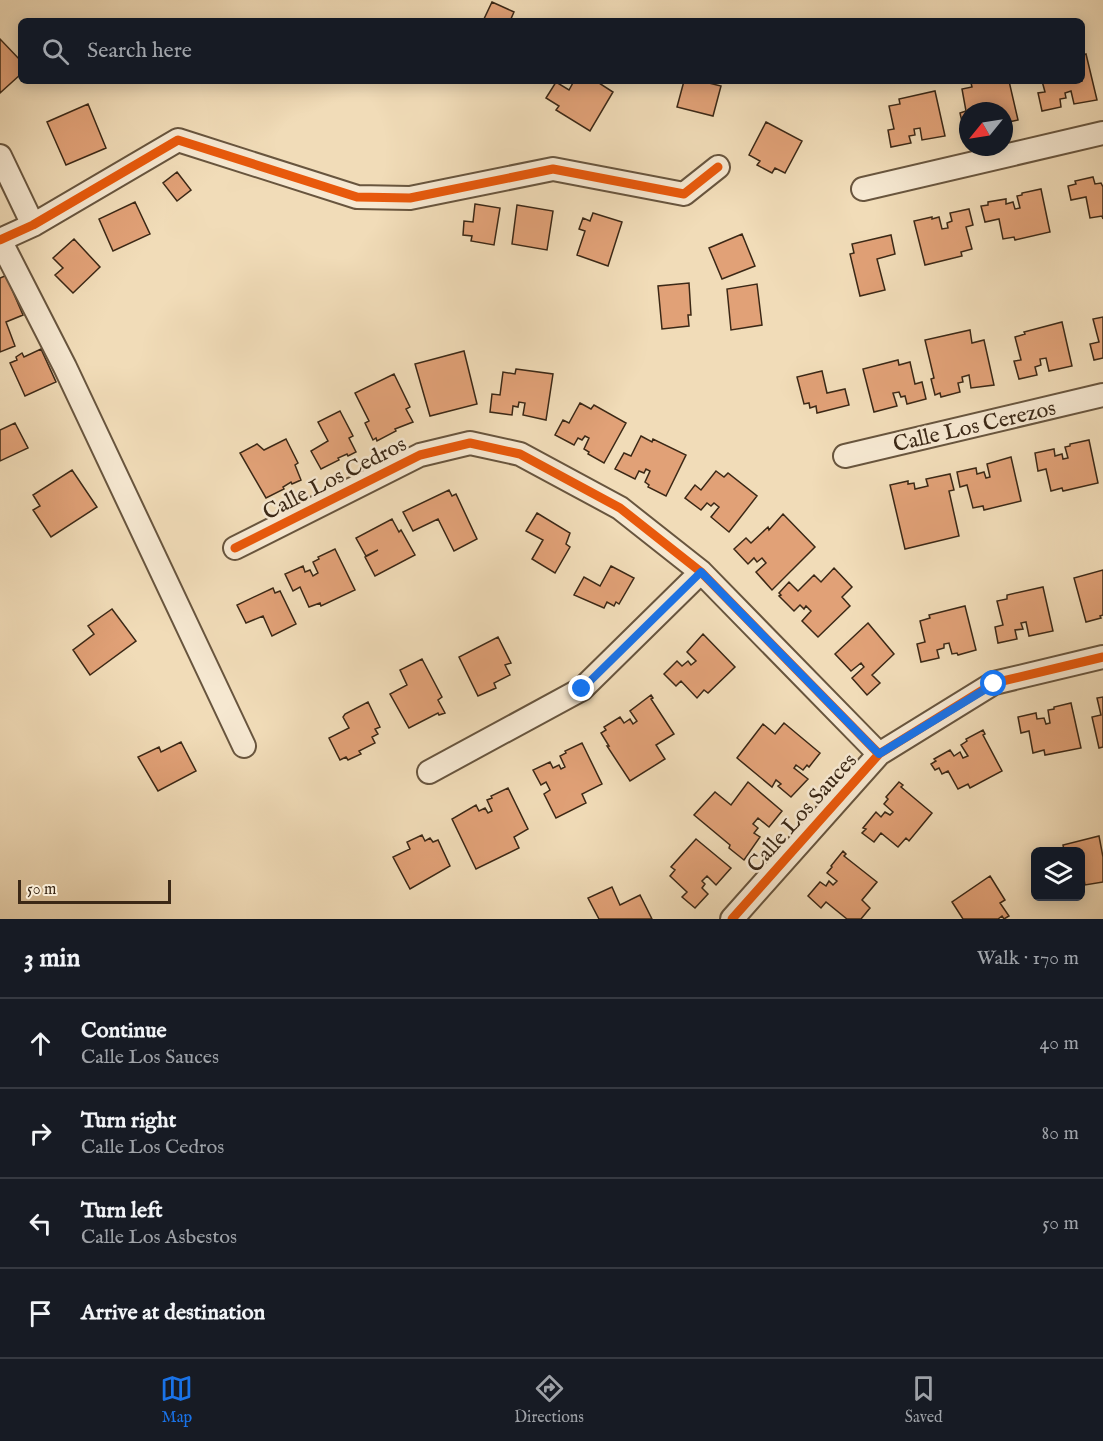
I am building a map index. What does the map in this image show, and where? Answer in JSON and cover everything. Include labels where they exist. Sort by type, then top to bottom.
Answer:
[{"type":"street","points":[[863,189],[1103,133]]},
{"type":"street","points":[[244,746],[65,367],[0,240],[33,225],[178,140],[357,197],[410,198],[554,169],[684,194],[718,166]]},
{"type":"street","points":[[0,156],[33,225]]},
{"type":"street","name":"Calle Los Cerezos","points":[[845,456],[1103,395]]},
{"type":"street","name":"Calle Los Cedros","points":[[235,548],[420,455],[470,443],[520,454],[620,508],[701,572],[879,754]]},
{"type":"street","points":[[429,772],[582,689],[701,572]]},
{"type":"street","name":"Calle Los Sauces","points":[[732,919],[879,754],[994,684],[1103,657]]},
{"type":"building","points":[[492,2],[514,12],[511,18],[484,18]]},
{"type":"building","points":[[0,39],[18,58],[18,77],[0,93]]},
{"type":"building","points":[[1085,54],[1097,100],[1074,104],[1071,91],[1065,93],[1066,98],[1060,99],[1061,107],[1042,111],[1038,93],[1045,92],[1043,84],[1085,84]]},
{"type":"building","points":[[555,84],[569,90],[572,84],[601,84],[613,92],[590,131],[556,110],[559,106],[546,98]]},
{"type":"building","points":[[683,84],[721,86],[713,116],[677,107]]},
{"type":"building","points":[[971,84],[1010,84],[1018,120],[1013,121],[1013,102],[964,102],[962,89],[972,87]]},
{"type":"building","points":[[935,91],[945,136],[922,140],[920,128],[914,129],[915,135],[909,136],[911,143],[891,147],[888,130],[894,129],[889,106],[900,104],[899,99]]},
{"type":"building","points":[[88,104],[106,148],[66,165],[47,122]]},
{"type":"building","points":[[766,122],[802,141],[785,173],[775,168],[772,173],[757,165],[760,161],[749,155]]},
{"type":"building","points":[[177,172],[191,190],[177,201],[163,183]]},
{"type":"building","points":[[1093,177],[1095,184],[1101,183],[1103,187],[1103,219],[1102,216],[1090,218],[1086,197],[1071,200],[1068,186],[1076,184],[1075,181]]},
{"type":"building","points":[[1041,189],[1050,232],[1015,240],[1014,237],[1003,239],[999,219],[985,222],[981,206],[988,205],[988,202],[1006,199],[1006,204],[1013,202],[1015,209],[1020,208],[1017,196]]},
{"type":"building","points":[[135,202],[150,234],[113,251],[99,219]]},
{"type":"building","points":[[475,204],[500,208],[494,245],[471,241],[472,236],[463,235],[464,221],[473,222]]},
{"type":"building","points":[[517,205],[553,211],[547,250],[512,244]]},
{"type":"building","points":[[969,209],[973,225],[966,227],[972,249],[961,252],[962,256],[925,265],[914,221],[939,217],[942,229],[948,228],[947,223],[952,221],[950,213]]},
{"type":"building","points":[[593,213],[622,222],[608,266],[577,255],[585,231],[579,229],[583,218],[590,221]]},
{"type":"building","points":[[742,234],[755,266],[722,279],[709,248]]},
{"type":"building","points":[[891,235],[895,254],[877,259],[885,290],[860,296],[850,254],[854,253],[852,244]]},
{"type":"building","points":[[74,239],[100,267],[73,293],[55,275],[63,268],[53,258]]},
{"type":"building","points":[[12,273],[10,285],[23,315],[6,322],[15,346],[0,352],[0,278]]},
{"type":"building","points":[[689,283],[691,315],[688,315],[689,326],[662,329],[658,286]]},
{"type":"building","points":[[757,284],[762,325],[731,330],[727,289]]},
{"type":"building","points":[[1103,317],[1103,358],[1094,360],[1090,344],[1099,342],[1093,319]]},
{"type":"building","points":[[1062,322],[1072,366],[1049,371],[1046,358],[1040,359],[1041,365],[1035,367],[1037,375],[1019,379],[1014,361],[1021,360],[1015,337],[1025,334],[1024,332]]},
{"type":"building","points":[[970,330],[972,343],[984,340],[994,385],[971,388],[969,375],[962,377],[963,382],[958,383],[960,392],[941,397],[940,393],[935,395],[931,379],[934,378],[925,340]]},
{"type":"building","points":[[41,349],[56,382],[25,396],[10,363],[17,360],[16,357],[22,353],[24,357]]},
{"type":"building","points":[[464,351],[477,404],[430,416],[415,364]]},
{"type":"building","points":[[898,360],[899,365],[910,362],[915,384],[922,382],[926,399],[907,404],[905,396],[901,397],[899,392],[893,393],[897,406],[874,412],[863,369]]},
{"type":"building","points":[[516,369],[553,374],[546,420],[523,415],[525,403],[519,402],[518,407],[513,406],[512,415],[490,412],[492,394],[500,395],[503,372],[515,374]]},
{"type":"building","points":[[822,371],[827,393],[845,389],[849,405],[817,413],[816,406],[810,408],[809,403],[804,404],[797,377]]},
{"type":"building","points":[[394,374],[410,407],[406,409],[413,422],[395,429],[396,431],[377,441],[376,438],[373,440],[365,423],[369,421],[355,393]]},
{"type":"building","points":[[580,403],[591,409],[594,405],[626,423],[604,463],[588,454],[589,452],[584,449],[589,438],[585,436],[582,440],[578,438],[574,445],[555,435],[563,420],[569,423]]},
{"type":"building","points":[[340,411],[353,436],[349,438],[356,452],[338,458],[339,460],[321,469],[311,451],[328,441],[318,422]]},
{"type":"building","points":[[15,423],[28,448],[0,461],[0,430]]},
{"type":"building","points":[[641,436],[652,442],[653,439],[686,455],[666,496],[648,487],[649,485],[645,482],[650,471],[646,469],[644,473],[639,471],[635,479],[615,469],[624,453],[631,456]]},
{"type":"building","points":[[286,439],[298,463],[295,465],[301,480],[292,484],[291,482],[283,487],[284,489],[266,498],[240,453],[257,444],[264,450]]},
{"type":"building","points":[[1089,440],[1098,483],[1063,491],[1062,488],[1051,491],[1046,469],[1038,471],[1035,453],[1054,449],[1055,456],[1062,454],[1063,459],[1068,458],[1065,447]]},
{"type":"building","points":[[1011,457],[1021,501],[984,510],[983,506],[973,508],[967,485],[960,487],[957,472],[976,468],[977,474],[984,472],[986,478],[990,477],[987,464]]},
{"type":"building","points":[[72,470],[97,507],[51,537],[33,510],[40,506],[33,495]]},
{"type":"building","points":[[716,471],[724,477],[728,473],[757,496],[729,532],[711,517],[719,507],[714,503],[711,506],[707,503],[701,510],[685,498],[695,485],[701,490]]},
{"type":"building","points":[[950,474],[954,490],[949,491],[959,536],[905,549],[890,485],[908,481],[908,484],[914,483],[915,489],[928,486],[926,479]]},
{"type":"building","points":[[449,490],[452,496],[456,494],[477,539],[454,551],[438,519],[413,531],[403,512]]},
{"type":"building","points":[[537,513],[570,533],[566,544],[570,547],[555,573],[532,559],[543,540],[526,531]]},
{"type":"building","points":[[783,514],[815,547],[772,590],[756,572],[766,563],[762,558],[757,562],[754,558],[748,564],[734,549],[746,538],[751,543],[768,527],[769,530]]},
{"type":"building","points":[[392,519],[415,555],[375,576],[365,557],[378,550],[366,556],[356,538]]},
{"type":"building","points":[[335,549],[355,590],[321,606],[320,603],[309,607],[300,587],[293,591],[285,574],[303,566],[305,572],[310,570],[313,576],[318,573],[313,562]]},
{"type":"building","points":[[611,566],[634,578],[619,604],[616,602],[614,606],[607,602],[604,608],[574,595],[584,577],[600,586]]},
{"type":"building","points":[[834,568],[852,587],[842,597],[850,606],[818,637],[802,621],[811,611],[806,606],[804,609],[800,605],[794,611],[779,596],[781,595],[779,593],[789,582],[798,591],[814,575],[821,582]]},
{"type":"building","points":[[1103,570],[1103,615],[1100,616],[1101,618],[1086,622],[1074,578]]},
{"type":"building","points":[[1043,587],[1053,631],[1029,636],[1026,622],[1021,623],[1023,629],[1015,630],[1017,639],[998,643],[995,627],[1003,625],[997,601],[1007,599],[1007,595]]},
{"type":"building","points":[[273,588],[275,593],[280,591],[296,624],[272,636],[263,616],[246,623],[237,605]]},
{"type":"building","points":[[965,606],[976,650],[958,655],[957,653],[952,654],[949,643],[944,644],[944,648],[937,650],[939,658],[921,662],[917,644],[925,642],[920,621],[930,618],[929,615]]},
{"type":"building","points":[[112,609],[136,641],[90,675],[73,650],[94,634],[88,626]]},
{"type":"building","points":[[868,623],[894,654],[872,675],[880,683],[867,695],[852,678],[864,667],[861,663],[851,671],[835,654]]},
{"type":"building","points":[[703,634],[735,667],[708,693],[704,690],[697,698],[681,681],[676,686],[664,674],[677,661],[682,666],[688,661],[691,665],[696,661],[687,652]]},
{"type":"building","points":[[498,637],[511,663],[505,665],[510,675],[494,683],[496,688],[478,696],[459,657]]},
{"type":"building","points":[[422,659],[442,697],[438,700],[445,713],[439,715],[438,713],[409,728],[390,694],[407,685],[400,670]]},
{"type":"building","points":[[651,695],[653,698],[651,699],[674,734],[656,745],[665,759],[630,781],[601,733],[606,730],[604,727],[620,717],[624,723],[630,719],[633,724],[637,721],[630,711]]},
{"type":"building","points":[[1103,697],[1103,747],[1099,748],[1092,717],[1101,715],[1097,698]]},
{"type":"building","points":[[368,702],[380,727],[375,729],[378,734],[372,737],[375,743],[359,751],[361,754],[348,760],[346,757],[340,760],[329,738],[349,728],[343,717],[345,714]]},
{"type":"building","points":[[1071,703],[1081,748],[1045,755],[1044,750],[1033,753],[1029,731],[1021,733],[1018,717],[1036,713],[1037,719],[1044,718],[1046,724],[1050,723],[1048,710]]},
{"type":"building","points":[[784,723],[820,753],[809,767],[807,765],[803,770],[796,765],[794,768],[808,779],[791,797],[778,786],[781,784],[776,780],[772,787],[737,758],[763,724],[775,734]]},
{"type":"building","points":[[983,730],[985,734],[983,735],[1002,771],[970,788],[968,784],[958,789],[948,771],[942,774],[939,768],[935,770],[931,764],[936,761],[934,759],[950,750],[954,756],[960,752],[963,758],[968,756],[961,745],[967,741],[966,739]]},
{"type":"building","points":[[181,742],[196,771],[158,791],[138,757],[159,747],[161,752]]},
{"type":"building","points":[[582,743],[602,784],[582,794],[586,803],[556,818],[544,794],[550,790],[546,782],[541,785],[533,770],[550,762],[553,768],[559,765],[561,769],[565,767],[560,756]]},
{"type":"building","points":[[748,782],[782,811],[769,827],[758,818],[753,824],[758,828],[754,833],[760,837],[744,860],[694,815],[715,792],[731,805]]},
{"type":"building","points":[[899,782],[903,785],[901,787],[932,813],[909,841],[906,838],[898,847],[881,833],[874,842],[862,833],[866,829],[863,828],[876,812],[881,817],[885,812],[890,815],[893,812],[884,804],[888,799],[886,797]]},
{"type":"building","points":[[508,788],[528,829],[514,837],[519,848],[476,869],[452,819],[476,805],[479,811],[485,808],[488,813],[492,811],[487,800]]},
{"type":"building","points":[[422,835],[425,841],[430,838],[433,842],[438,840],[450,866],[410,889],[393,857],[410,849],[407,842]]},
{"type":"building","points":[[1099,836],[1103,857],[1103,882],[1085,885],[1085,847],[1063,847],[1063,845]]},
{"type":"building","points":[[696,839],[731,868],[716,885],[707,876],[702,881],[705,884],[702,888],[708,894],[695,908],[682,897],[687,892],[670,876],[675,870],[671,867]]},
{"type":"building","points":[[843,851],[846,854],[844,856],[877,882],[862,900],[870,908],[861,919],[847,919],[826,902],[821,908],[808,896],[820,882],[826,886],[829,881],[833,885],[837,881],[827,873]]},
{"type":"building","points":[[990,876],[1005,900],[1000,903],[1009,916],[1004,919],[1002,916],[998,919],[963,919],[952,902]]},
{"type":"building","points":[[612,887],[620,905],[640,895],[652,919],[599,919],[588,898]]},
{"type":"cycle path","points":[[0,240],[33,225],[178,140],[357,197],[410,198],[553,169],[684,194],[718,167]]},
{"type":"cycle path","points":[[235,548],[420,455],[470,443],[520,454],[620,508],[701,572],[879,754]]},
{"type":"cycle path","points":[[732,919],[879,754],[994,683],[1103,657]]},
{"type":"route","points":[[582,689],[701,572],[879,754],[994,684]]}]
